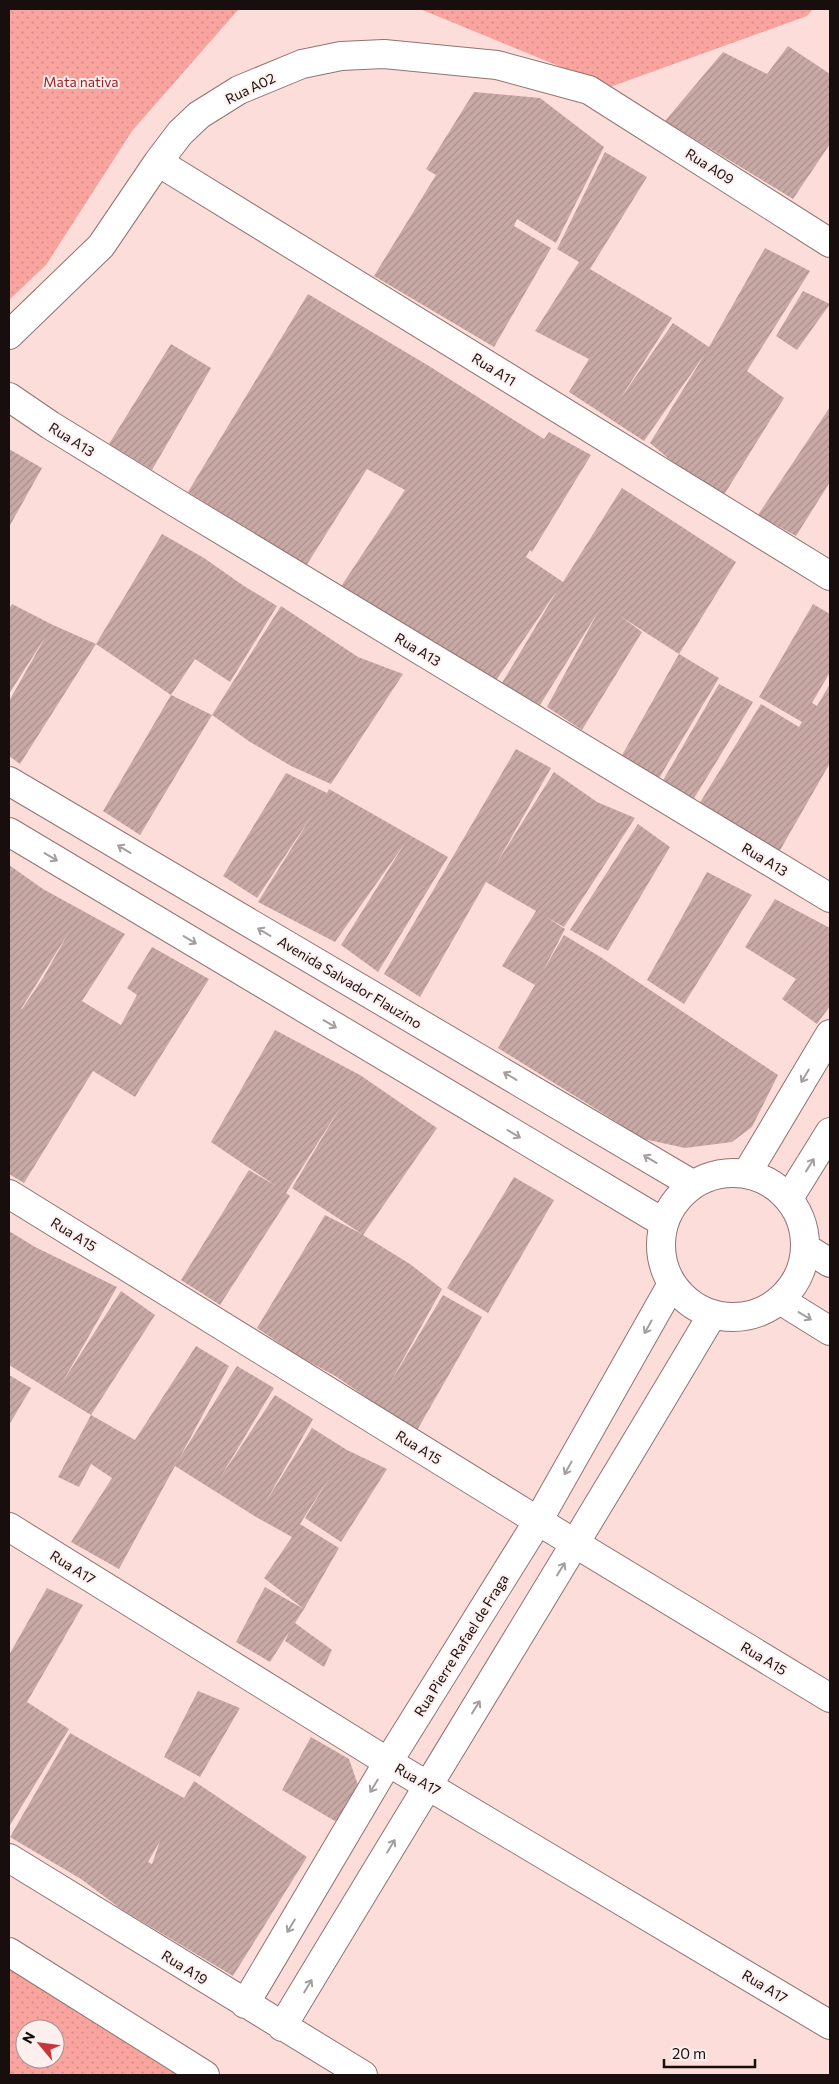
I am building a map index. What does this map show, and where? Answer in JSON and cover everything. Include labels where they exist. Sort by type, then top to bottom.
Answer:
[{"type":"street","name":"Rua A02","points":[[9,335],[101,246],[180,133],[199,115],[239,90],[302,64],[340,56],[384,54],[498,65],[590,90]]},
{"type":"street","name":"Rua A09","points":[[590,90],[830,242]]},
{"type":"street","name":"Rua A11","points":[[158,162],[830,576]]},
{"type":"street","name":"Rua A13","points":[[9,396],[50,425],[175,502],[830,898]]},
{"type":"street","name":"Avenida Salvador Flauzino","points":[[9,781],[692,1184]]},
{"type":"street","points":[[9,832],[664,1223]]},
{"type":"street","points":[[747,1173],[830,1034]]},
{"type":"street","points":[[789,1198],[830,1132]]},
{"type":"street","points":[[719,1173],[747,1173],[770,1182],[789,1198],[802,1221],[804,1230],[806,1248],[802,1268],[793,1286],[780,1300],[765,1310],[748,1316],[712,1315],[697,1308],[683,1298],[672,1284],[661,1255],[664,1223],[670,1209],[692,1184],[719,1173]]},
{"type":"street","name":"Rua A15","points":[[9,1194],[538,1522],[830,1698]]},
{"type":"street","points":[[806,1248],[830,1263]]},
{"type":"street","name":"Rua Pierre Rafael de Fraga","points":[[245,2004],[388,1762],[538,1522],[672,1284]]},
{"type":"street","points":[[780,1300],[830,1331]]},
{"type":"street","points":[[282,2027],[428,1784],[576,1544],[712,1315]]},
{"type":"street","name":"Rua A17","points":[[9,1527],[388,1762],[428,1784],[830,2025]]},
{"type":"street","name":"Rua A19","points":[[9,1858],[363,2075]]},
{"type":"street","points":[[9,1952],[206,2075]]},
{"type":"green space","name":"Mata nativa","points":[[9,9],[242,9],[238,10],[132,131],[46,265],[9,300]]},
{"type":"green space","points":[[420,9],[813,9],[807,16],[610,87]]},
{"type":"green space","points":[[9,1964],[186,2075],[9,2075]]},
{"type":"building","points":[[788,46],[830,74],[830,144],[793,199],[665,121],[723,52],[767,74]]},
{"type":"building","points":[[474,92],[540,98],[604,147],[556,243],[517,219],[514,226],[551,248],[494,347],[374,276],[436,175],[426,169]]},
{"type":"building","points":[[605,152],[647,177],[590,269],[672,318],[618,402],[673,323],[709,347],[765,248],[810,271],[747,371],[784,398],[722,498],[687,474],[650,443],[705,354],[644,441],[569,392],[589,359],[535,331],[579,262],[557,249]]},
{"type":"building","points":[[803,291],[830,304],[797,350],[776,336]]},
{"type":"building","points":[[308,294],[429,366],[544,439],[549,432],[591,455],[532,552],[530,550],[526,557],[563,582],[622,488],[736,562],[679,654],[620,616],[642,632],[582,730],[547,707],[598,612],[540,705],[502,683],[558,589],[495,682],[461,662],[426,637],[340,588],[405,490],[367,469],[306,566],[188,492]]},
{"type":"building","points":[[171,344],[211,368],[152,470],[109,444]]},
{"type":"building","points":[[830,407],[830,482],[796,536],[758,515]]},
{"type":"building","points":[[9,449],[42,468],[9,527]]},
{"type":"building","points":[[162,534],[204,558],[277,606],[230,682],[195,659],[171,695],[96,644]]},
{"type":"building","points":[[12,604],[96,644],[20,764],[9,756],[9,701],[46,636],[9,694],[9,609]]},
{"type":"building","points":[[813,604],[830,614],[830,672],[812,703],[817,706],[830,684],[830,763],[779,852],[699,804],[761,704],[799,727],[802,722],[759,697]]},
{"type":"building","points":[[281,606],[358,657],[403,674],[331,784],[291,766],[250,742],[212,715]]},
{"type":"building","points":[[679,654],[719,678],[658,780],[621,757]]},
{"type":"building","points":[[719,684],[753,702],[693,800],[662,782]]},
{"type":"building","points":[[171,695],[212,715],[140,835],[103,811]]},
{"type":"building","points":[[516,749],[551,768],[495,866],[554,772],[597,802],[635,818],[564,927],[546,917],[565,929],[543,971],[564,935],[602,958],[778,1075],[752,1127],[732,1142],[685,1148],[644,1139],[498,1048],[535,985],[502,966],[536,911],[486,882],[420,997],[384,974]]},
{"type":"building","points":[[286,773],[327,793],[329,789],[448,857],[378,972],[341,945],[405,843],[335,942],[258,902],[313,814],[257,898],[223,876]]},
{"type":"building","points":[[638,824],[670,847],[608,951],[570,930]]},
{"type":"building","points":[[9,865],[43,889],[125,934],[82,1001],[121,1025],[137,995],[127,988],[152,947],[209,979],[135,1097],[93,1071],[24,1183],[9,1174]],"holes":[[[69,932],[43,978],[21,1009]]]},
{"type":"building","points":[[707,872],[752,895],[684,1004],[647,980]]},
{"type":"building","points":[[775,899],[830,928],[830,1006],[817,1024],[782,999],[796,979],[745,947]]},
{"type":"building","points":[[275,1030],[360,1075],[437,1128],[363,1235],[410,1264],[442,1289],[390,1383],[443,1295],[482,1317],[416,1432],[337,1377],[297,1355],[257,1328],[325,1215],[362,1234],[292,1188],[343,1103],[286,1193],[290,1196],[220,1305],[181,1280],[249,1170],[276,1186],[211,1142]]},
{"type":"building","points":[[514,1177],[554,1200],[488,1313],[447,1288]]},
{"type":"building","points":[[9,1231],[35,1247],[117,1287],[62,1383],[121,1291],[155,1315],[91,1415],[9,1365]]},
{"type":"building","points":[[196,1346],[229,1366],[179,1459],[237,1366],[274,1388],[220,1478],[275,1395],[313,1419],[265,1503],[312,1428],[347,1450],[387,1469],[341,1542],[305,1518],[332,1473],[300,1524],[339,1548],[304,1609],[264,1578],[292,1537],[256,1517],[175,1466],[119,1569],[71,1542],[112,1478],[91,1464],[79,1487],[58,1477],[91,1415],[135,1440]]},
{"type":"building","points":[[9,1375],[31,1388],[9,1425]]},
{"type":"building","points":[[265,1587],[304,1609],[295,1623],[332,1650],[324,1667],[285,1641],[289,1632],[270,1662],[236,1642]]},
{"type":"building","points":[[47,1588],[83,1605],[27,1702],[69,1729],[9,1827],[9,1655]]},
{"type":"building","points":[[198,1691],[240,1708],[200,1777],[164,1757]]},
{"type":"building","points":[[70,1733],[184,1798],[194,1781],[307,1857],[233,1976],[121,1909],[81,1879],[10,1837]],"holes":[[[160,1841],[152,1864],[148,1862]]]},
{"type":"building","points":[[311,1737],[349,1759],[360,1791],[340,1824],[282,1790]]}]
